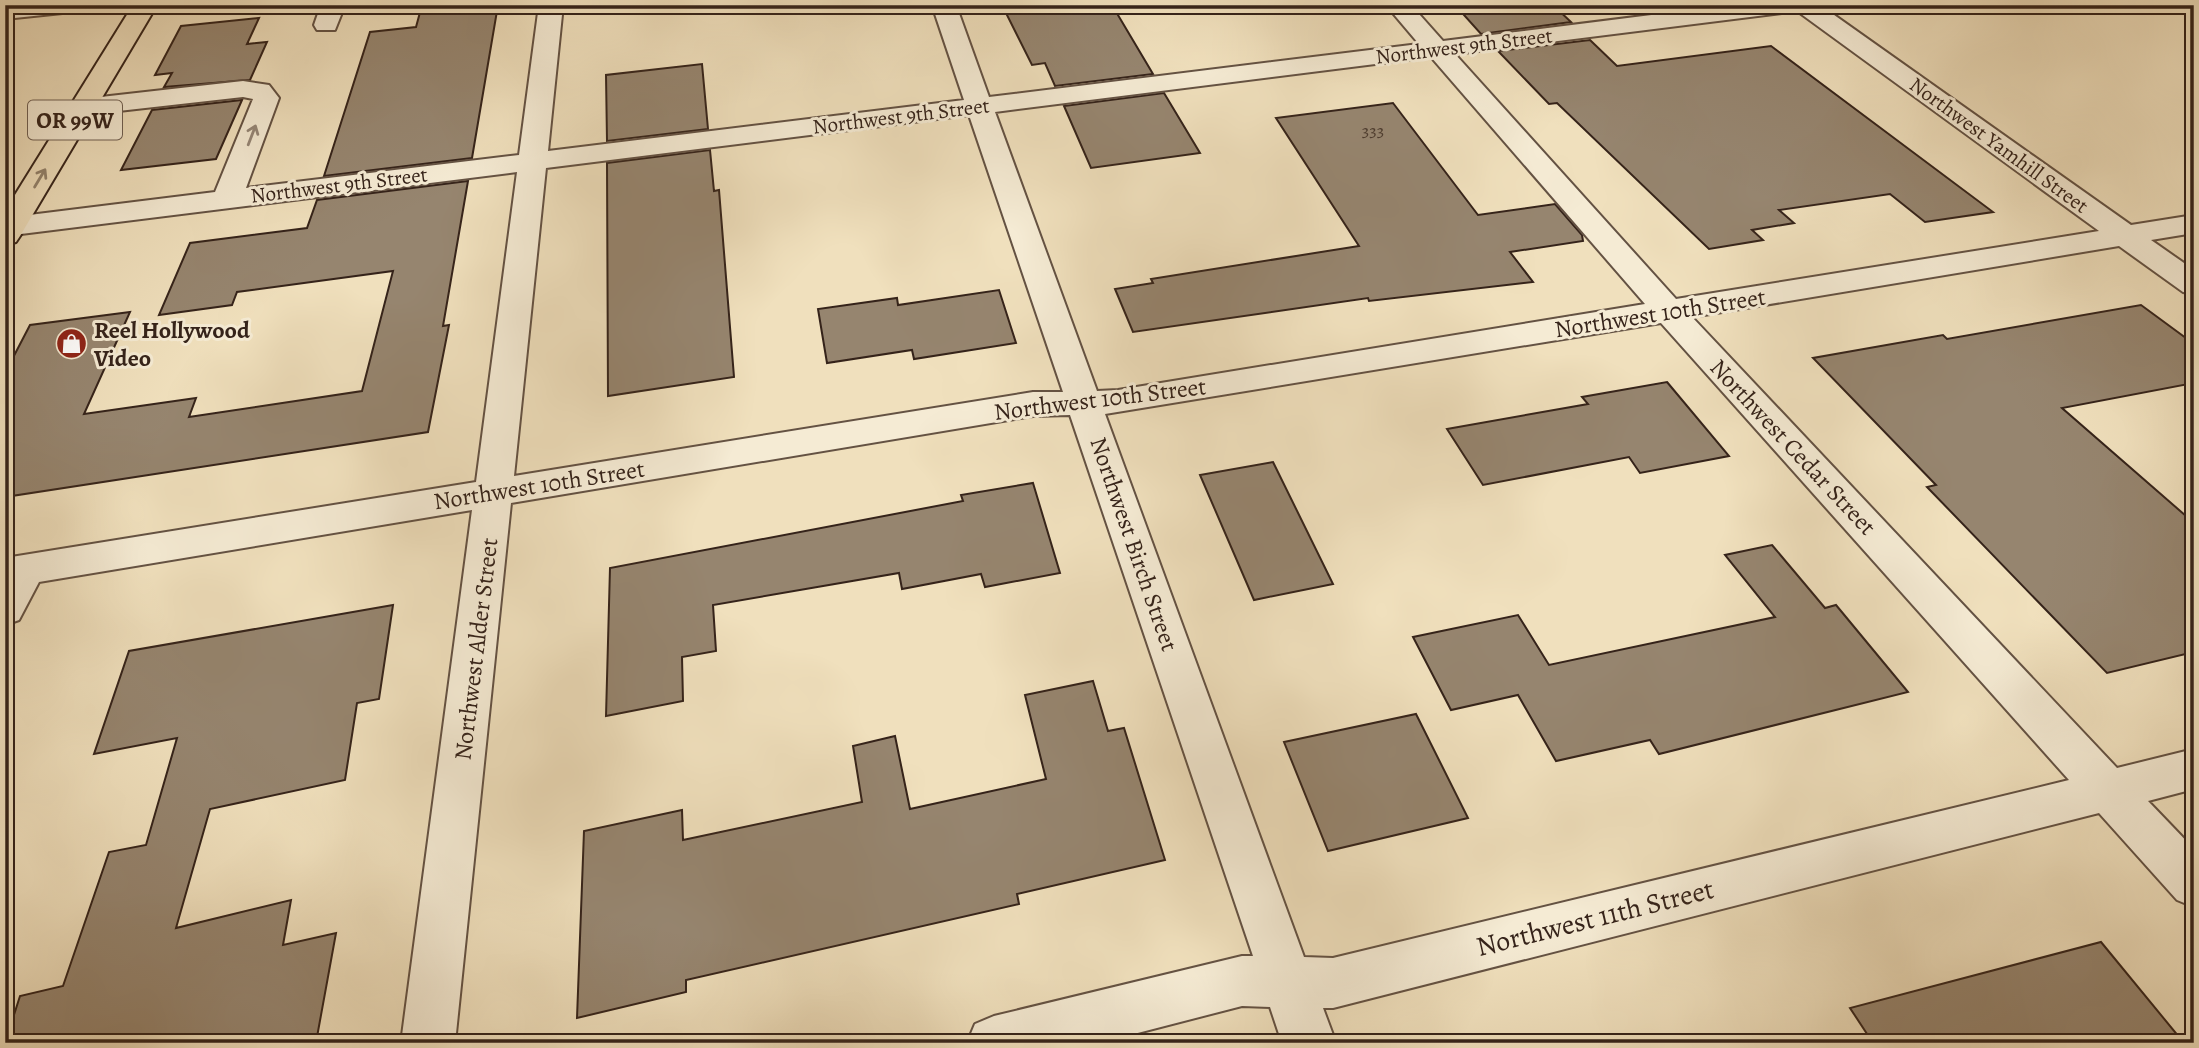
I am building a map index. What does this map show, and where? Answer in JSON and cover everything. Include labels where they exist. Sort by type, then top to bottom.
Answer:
[{"type":"highway","name":"OR 99W","points":[[7,229],[145,5]]},
{"type":"street","points":[[5,12],[72,5]]},
{"type":"street","name":"Northwest Alder Street","points":[[428,1043],[551,5]]},
{"type":"street","name":"Northwest Birch Street","points":[[944,5],[1309,1043]]},
{"type":"street","name":"Northwest Cedar Street","points":[[1398,5],[1669,312],[2194,884]]},
{"type":"street","name":"Northwest 9th Street","points":[[7,229],[227,199],[1791,5]]},
{"type":"street","name":"Northwest Yamhill Street","points":[[1804,5],[2194,285]]},
{"type":"street","points":[[83,107],[243,89],[260,91],[266,98],[227,199]]},
{"type":"street","name":"Northwest 10th Street","points":[[15,572],[1033,404],[1118,402],[2194,224]]},
{"type":"street","points":[[5,609],[15,572]]},
{"type":"street","name":"Northwest 11th Street","points":[[994,1043],[1242,981],[1333,983],[2194,769]]},
{"type":"building","points":[[422,5],[498,5],[472,158],[324,176],[370,32],[416,27]]},
{"type":"building","points":[[1002,5],[1112,5],[1153,74],[1055,86],[1045,63],[1032,65]]},
{"type":"building","points":[[1455,5],[1553,5],[1571,22],[1481,34]]},
{"type":"building","points":[[259,18],[247,44],[267,42],[250,80],[164,87],[172,73],[155,75],[181,26]]},
{"type":"building","points":[[1590,40],[1617,66],[1771,46],[1993,212],[1925,222],[1890,194],[1779,210],[1794,223],[1752,230],[1763,240],[1709,249],[1557,103],[1549,104],[1498,51]]},
{"type":"building","points":[[702,64],[708,129],[607,141],[606,75]]},
{"type":"building","points":[[1164,93],[1200,153],[1091,168],[1064,106]]},
{"type":"building","points":[[242,100],[216,159],[121,170],[152,110]]},
{"type":"building","points":[[1393,103],[1478,215],[1555,204],[1582,235],[1583,241],[1510,252],[1533,282],[1369,301],[1368,298],[1133,332],[1115,289],[1153,283],[1151,279],[1359,246],[1276,118]]},
{"type":"building","points":[[710,150],[714,191],[719,190],[734,377],[608,396],[607,163]]},
{"type":"building","points":[[468,181],[443,326],[449,325],[428,432],[5,497],[5,373],[30,325],[130,312],[84,414],[196,398],[189,417],[362,391],[393,271],[237,292],[232,305],[159,315],[190,243],[307,228],[317,200]]},
{"type":"building","points":[[999,290],[1016,343],[914,359],[912,350],[827,363],[818,309],[897,298],[898,305]]},
{"type":"building","points":[[2141,305],[2194,344],[2194,383],[2062,408],[2194,523],[2194,652],[2107,673],[1927,487],[1936,485],[1813,358],[1943,335],[1947,339]]},
{"type":"building","points":[[1667,382],[1729,456],[1640,473],[1629,457],[1483,485],[1447,429],[1588,404],[1582,397]]},
{"type":"building","points":[[1273,462],[1333,584],[1254,600],[1200,475]]},
{"type":"building","points":[[1033,483],[1060,573],[985,587],[981,574],[902,589],[899,573],[713,605],[716,651],[682,657],[683,701],[606,716],[610,568],[963,501],[961,495]]},
{"type":"building","points":[[1772,545],[1825,608],[1836,605],[1908,692],[1659,754],[1650,740],[1556,761],[1518,695],[1451,710],[1413,637],[1518,615],[1549,665],[1775,617],[1725,555]]},
{"type":"building","points":[[393,605],[379,699],[357,703],[345,780],[210,809],[176,928],[291,900],[283,945],[336,933],[317,1037],[293,1043],[5,1043],[20,996],[63,986],[109,852],[146,845],[177,738],[94,754],[129,651]]},
{"type":"building","points":[[1093,681],[1108,731],[1124,728],[1165,860],[1017,894],[1019,904],[686,980],[686,992],[577,1018],[584,831],[682,810],[683,840],[862,802],[853,746],[895,736],[910,809],[1046,779],[1025,695]]},
{"type":"building","points":[[1416,714],[1468,818],[1328,851],[1284,742]]},
{"type":"building","points":[[2101,942],[2184,1043],[1873,1043],[1850,1008]]},
{"type":"place","name":"Reel Hollywood Video","points":[[71,344]]}]
